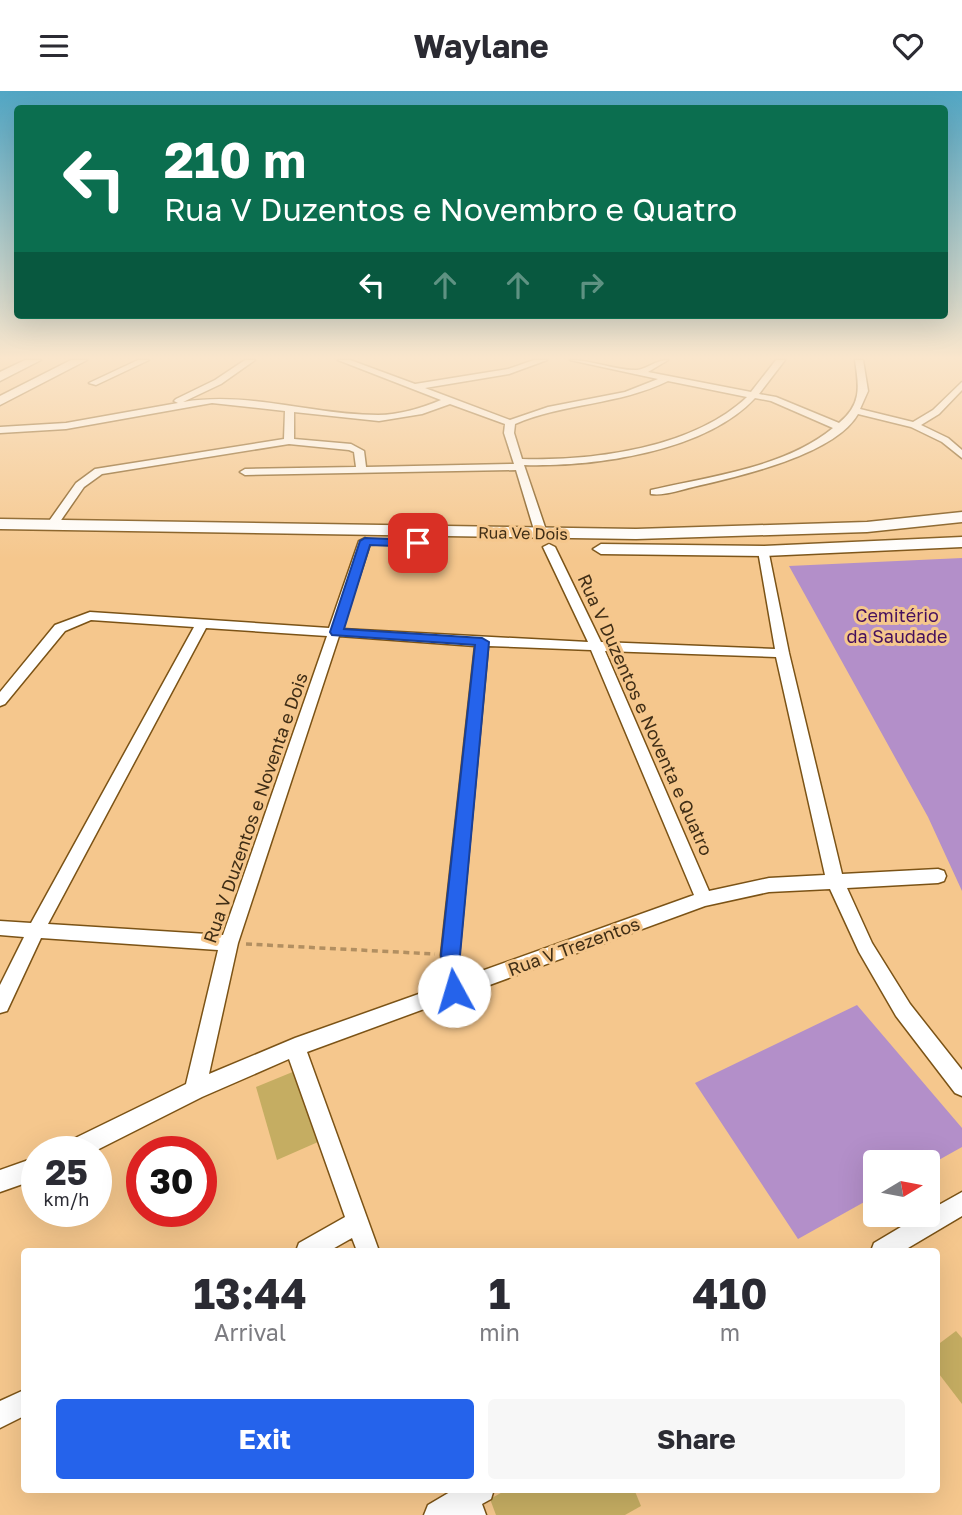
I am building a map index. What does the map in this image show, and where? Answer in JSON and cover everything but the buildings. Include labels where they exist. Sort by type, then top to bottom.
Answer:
[{"type":"main road","name":"Rua Ve Dois","points":[[0,536],[365,541],[545,540],[910,525],[962,517]]},
{"type":"main road","name":"Rua Ve Dois","points":[[0,524],[545,540],[764,551],[962,542]]},
{"type":"street","points":[[0,430],[25,430],[23,440],[31,440],[65,426]]},
{"type":"street","points":[[289,426],[289,441]]},
{"type":"street","name":"Rua V Duzentos e Noventa e Quatro","points":[[510,426],[509,433],[545,540],[596,646],[704,899]]},
{"type":"street","points":[[245,472],[567,463],[634,451],[707,426]]},
{"type":"street","points":[[655,492],[727,476],[795,455],[839,426]]},
{"type":"street","points":[[917,426],[945,440],[962,455]]},
{"type":"street","points":[[945,440],[962,439]]},
{"type":"street","points":[[53,524],[80,485],[99,471],[289,441],[351,447],[359,451],[361,470]]},
{"type":"street","name":"Rua V Duzentos e Noventa e Dois","points":[[195,1090],[229,943],[365,541]]},
{"type":"street","points":[[764,551],[782,653],[835,881],[865,947],[903,1010],[962,1086]]},
{"type":"street","points":[[0,701],[60,628],[90,616],[482,642],[782,653]]},
{"type":"street","points":[[0,1005],[36,930],[201,625]]},
{"type":"street","points":[[454,991],[450,955],[482,642]]},
{"type":"street","name":"Rua V Trezentos","points":[[103,1136],[195,1090],[295,1047],[704,899],[769,885],[938,876]]},
{"type":"street","points":[[0,928],[229,943]]},
{"type":"street","points":[[295,1047],[367,1248]]},
{"type":"street","points":[[0,1181],[21,1174]]},
{"type":"street","points":[[886,1248],[962,1203]]},
{"type":"street","points":[[312,1248],[357,1223]]},
{"type":"street","points":[[0,1415],[21,1404]]},
{"type":"street","points":[[438,1515],[470,1498]]},
{"type":"path","points":[[229,943],[450,955]]},
{"type":"green space","name":"Cemitério da Saudade","points":[[962,558],[962,891],[928,817],[789,566]]},
{"type":"green space","points":[[857,1005],[962,1128],[962,1147],[940,1159],[940,1150],[863,1150],[863,1203],[798,1239],[695,1083]]},
{"type":"route","points":[[418,543],[365,541],[336,632],[482,642],[450,955],[454,991]]}]
